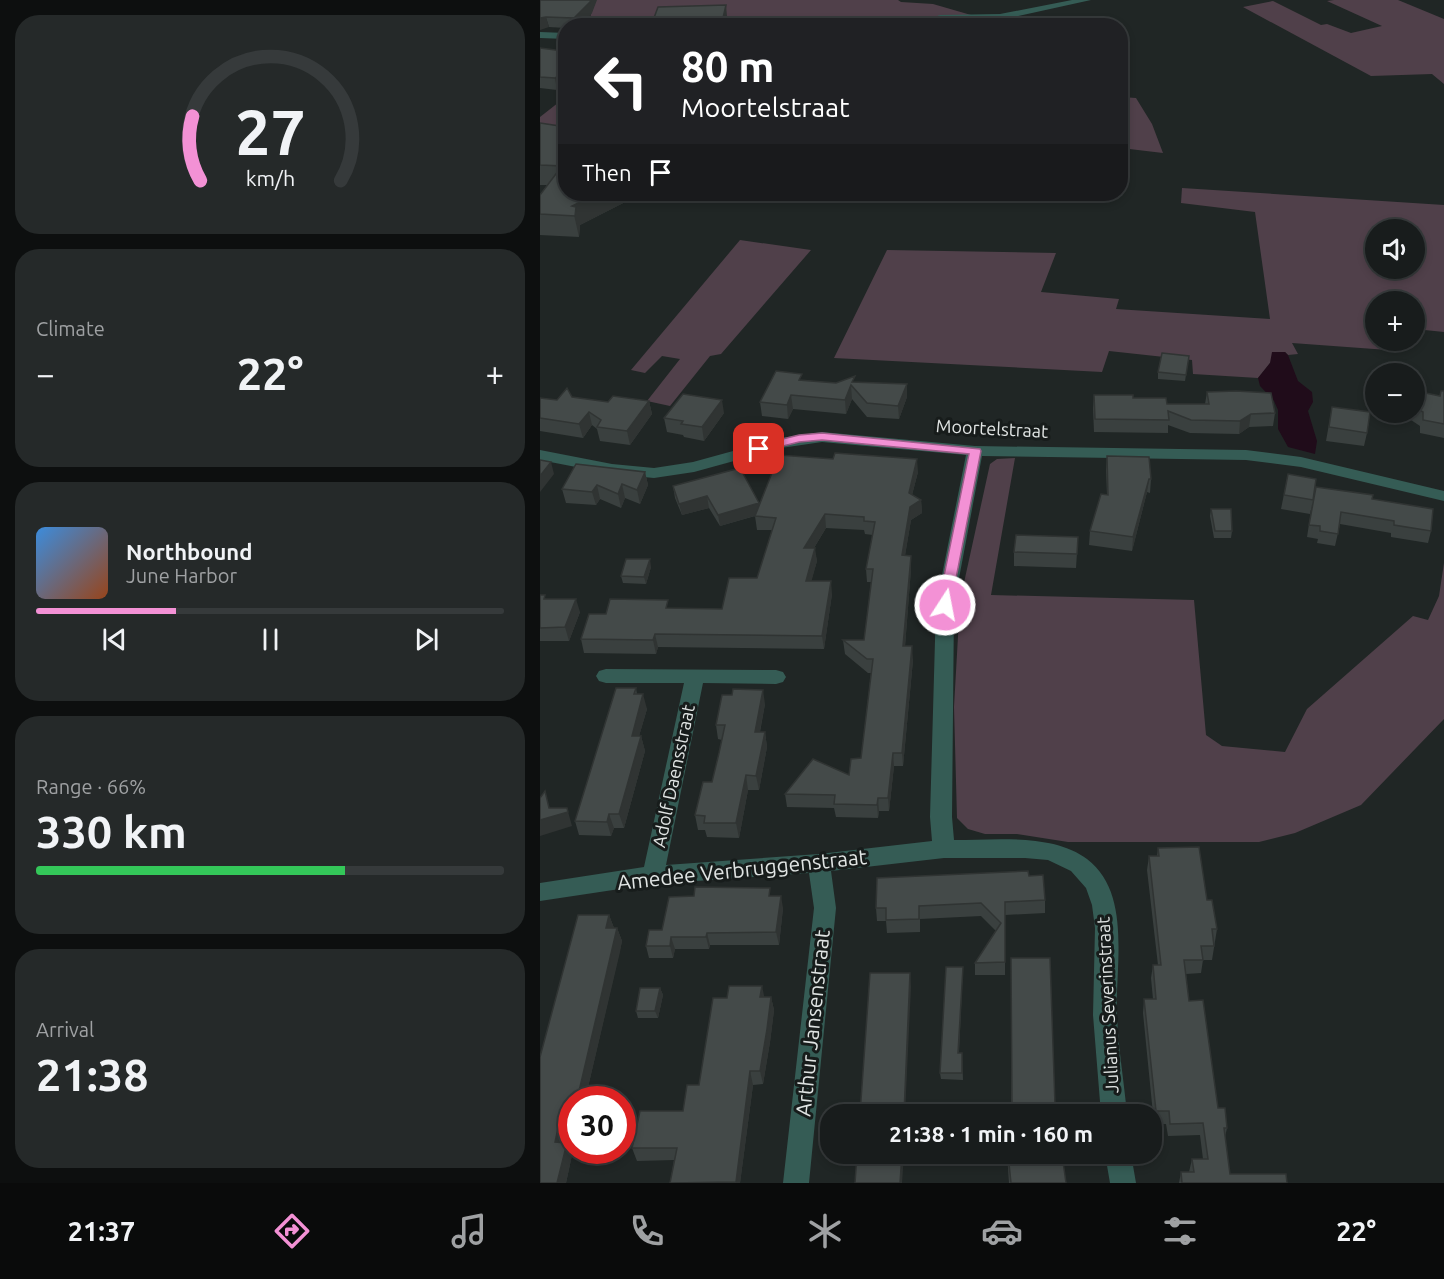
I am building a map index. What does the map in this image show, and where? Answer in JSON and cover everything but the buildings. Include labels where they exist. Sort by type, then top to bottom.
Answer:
[{"type":"street","points":[[940,18],[1000,16],[1086,0]]},
{"type":"street","points":[[540,35],[558,36]]},
{"type":"street","name":"Moortelstraat","points":[[540,454],[612,469],[654,473],[694,467],[780,443],[822,437],[975,451],[1272,457],[1444,496]]},
{"type":"street","points":[[944,849],[941,817],[945,605],[975,451]]},
{"type":"street","name":"Adolf Daensstraat","points":[[606,676],[776,677]]},
{"type":"street","name":"Adolf Daensstraat","points":[[653,875],[695,676]]},
{"type":"street","name":"Amedee Verbruggenstraat","points":[[540,892],[653,875],[819,863],[944,849]]},
{"type":"street","name":"Julianus Severinstraat","points":[[944,849],[1025,849],[1052,852],[1079,866],[1095,883],[1103,905],[1106,928],[1105,1015],[1113,1104]]},
{"type":"street","name":"Arthur Jansenstraat","points":[[796,1183],[825,908],[819,863]]},
{"type":"street","points":[[1120,1164],[1123,1183]]},
{"type":"shaded area","points":[[596,0],[898,0],[933,4],[971,15],[929,18],[727,18],[727,16],[590,18]]},
{"type":"shaded area","points":[[1398,0],[1444,19],[1444,84],[1432,74],[1371,76],[1243,7],[1273,1],[1321,25],[1327,24],[1351,33],[1382,26],[1327,1]]},
{"type":"shaded area","points":[[1128,97],[1136,98],[1152,124],[1163,153],[1128,149]]},
{"type":"shaded area","points":[[558,103],[558,145],[540,143],[540,117]]},
{"type":"shaded area","points":[[1182,188],[1444,205],[1444,332],[1425,330],[1425,291],[1365,291],[1365,348],[1292,343],[1298,354],[1288,355],[1285,352],[1270,363],[1258,378],[1193,374],[1192,360],[1109,351],[1102,372],[834,358],[887,250],[1056,253],[1041,292],[1119,299],[1116,309],[1270,319],[1255,212],[1181,203]]},
{"type":"shaded area","points":[[740,240],[811,250],[721,354],[710,356],[670,406],[647,401],[680,359],[662,356],[645,373],[631,370]]},
{"type":"shaded area","points":[[1272,352],[1285,352],[1288,355],[1298,381],[1312,392],[1313,402],[1308,411],[1317,441],[1315,454],[1288,447],[1278,429],[1278,410],[1274,401],[1260,386],[1258,378],[1270,363]]},
{"type":"shaded area","points":[[1015,458],[991,595],[1194,600],[1206,735],[1222,746],[1285,752],[1307,709],[1413,616],[1428,620],[1439,596],[1444,563],[1444,719],[1361,805],[1295,833],[1259,842],[1068,842],[1017,834],[985,834],[968,829],[957,818],[954,707],[960,601],[990,464],[997,459]]},
{"type":"route","points":[[759,449],[799,439],[822,437],[975,451],[945,605]]}]
